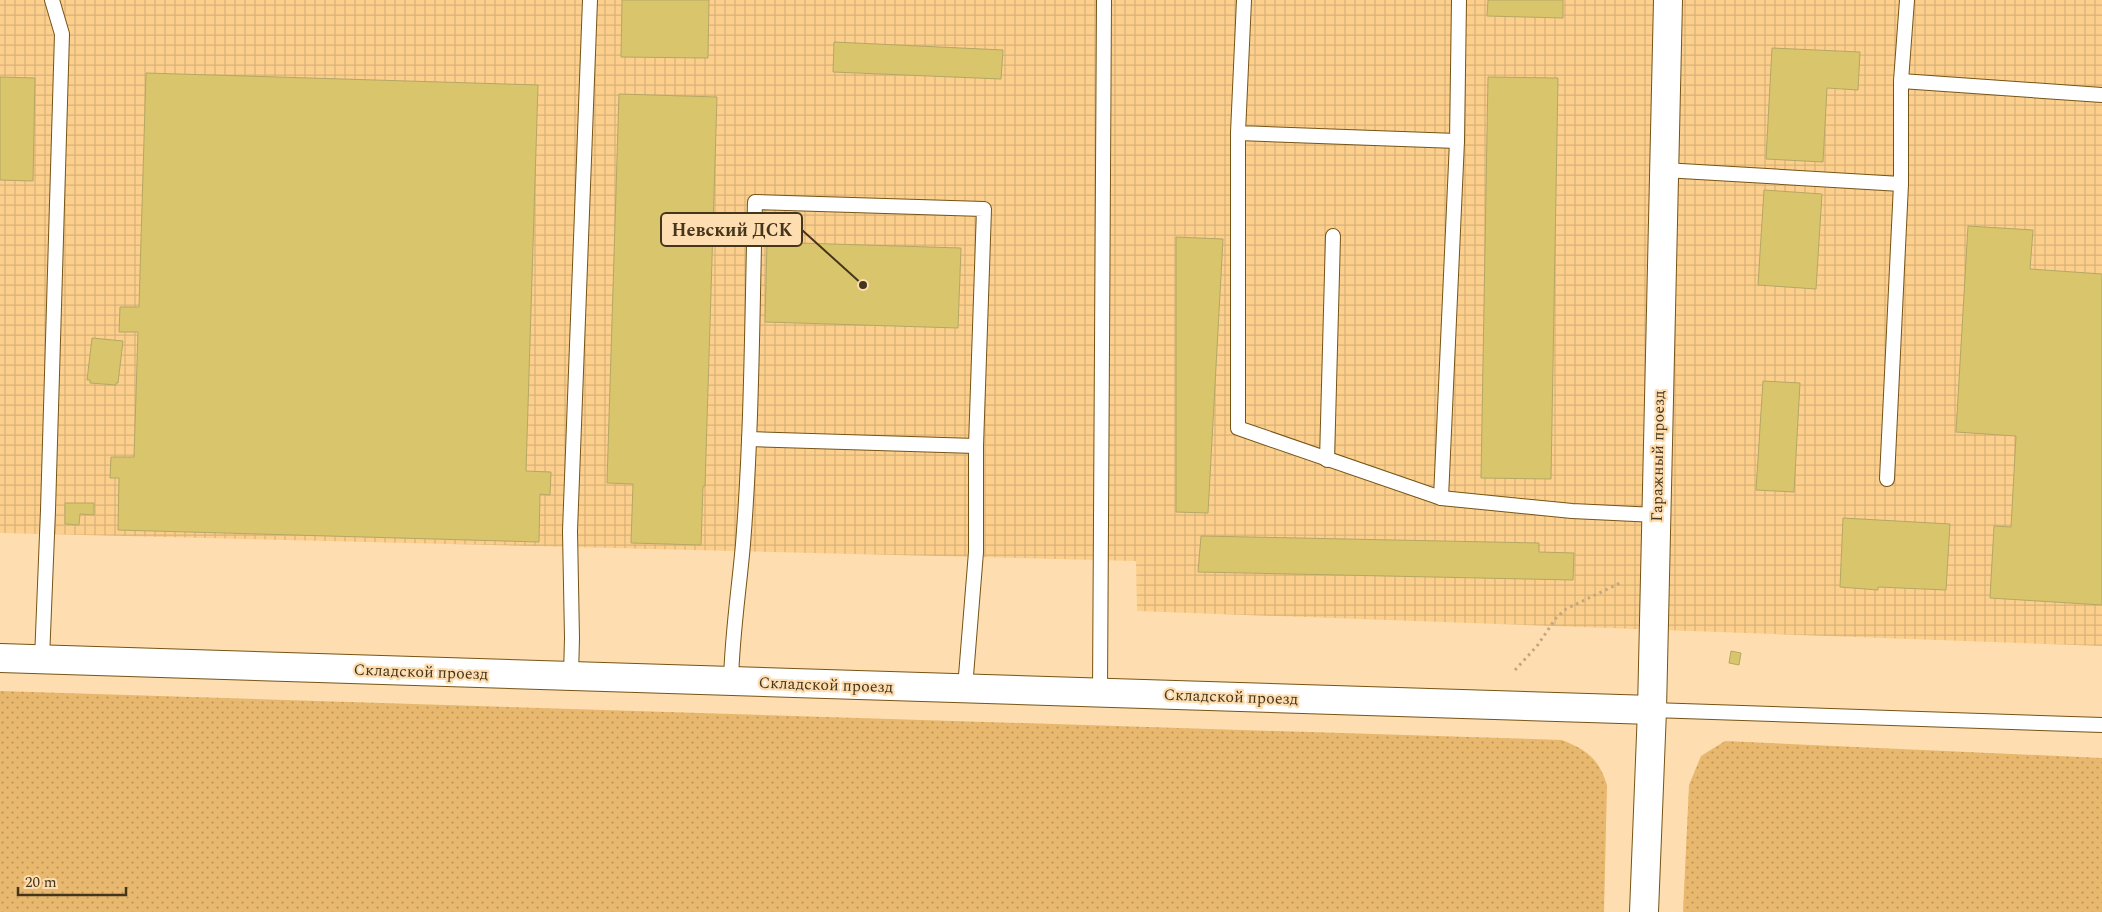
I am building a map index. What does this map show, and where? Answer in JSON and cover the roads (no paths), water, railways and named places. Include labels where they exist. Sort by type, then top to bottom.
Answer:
[{"type":"street","name":"Гаражный проезд","points":[[1644,912],[1652,710],[1668,0]]},
{"type":"street","name":"Складской проезд","points":[[0,658],[1652,710]]},
{"type":"lane","points":[[42,659],[62,34],[52,0]]},
{"type":"lane","points":[[571,675],[570,522],[590,0]]},
{"type":"lane","points":[[1100,692],[1104,0]]},
{"type":"lane","points":[[1244,0],[1238,133],[1238,428],[1441,498],[1572,511],[1656,515]]},
{"type":"lane","points":[[1441,498],[1457,140],[1459,0]]},
{"type":"lane","points":[[1887,479],[1901,184],[1901,80],[1907,0]]},
{"type":"lane","points":[[1901,80],[2102,95]]},
{"type":"lane","points":[[1238,133],[1457,140]]},
{"type":"lane","points":[[1664,170],[1901,184]]},
{"type":"lane","points":[[731,681],[732,644],[743,545],[749,439],[755,202],[984,210],[976,446],[976,552],[965,688]]},
{"type":"lane","points":[[1327,460],[1333,236]]},
{"type":"lane","points":[[749,439],[976,446]]},
{"type":"lane","points":[[1652,710],[2102,724]]},
{"type":"place","name":"Невский ДСК","points":[[863,285]]}]
